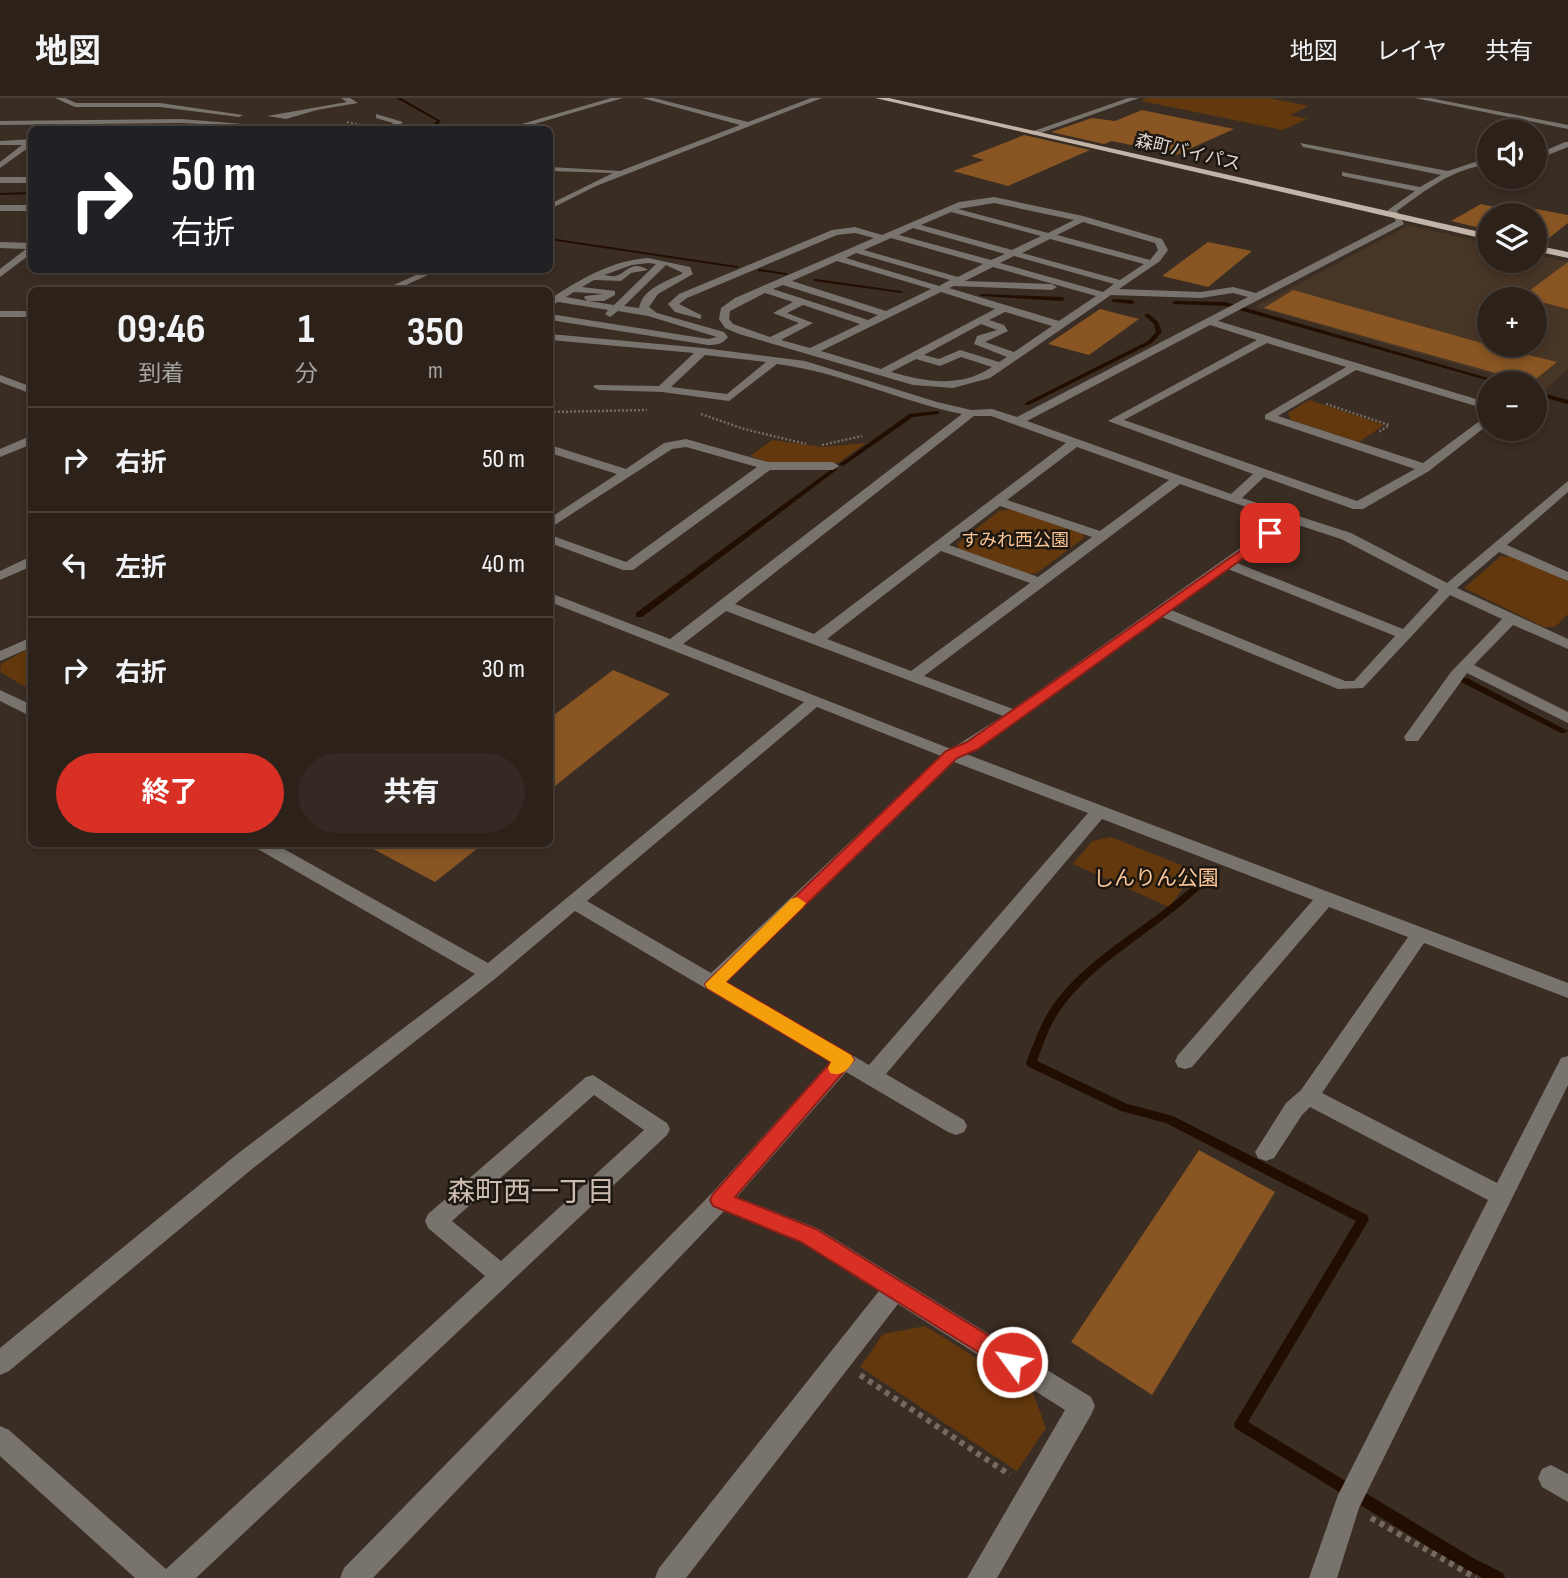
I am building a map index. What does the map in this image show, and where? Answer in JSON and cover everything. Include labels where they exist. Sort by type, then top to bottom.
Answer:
[{"type":"main road","name":"森町バイパス","points":[[880,98],[1477,234]]},
{"type":"main road","points":[[1547,251],[1568,255]]},
{"type":"street","points":[[60,98],[75,105],[160,105],[254,116]]},
{"type":"street","points":[[117,106],[133,98]]},
{"type":"street","points":[[266,116],[286,117],[316,108],[354,103],[345,98]]},
{"type":"street","points":[[519,126],[619,98]]},
{"type":"street","points":[[646,98],[749,124]]},
{"type":"street","points":[[553,205],[586,187],[818,98]]},
{"type":"street","points":[[1032,133],[1135,98]]},
{"type":"street","points":[[1419,98],[1436,99],[1568,127]]},
{"type":"street","points":[[196,108],[211,100]]},
{"type":"street","points":[[50,126],[75,105]]},
{"type":"street","points":[[379,116],[399,122],[394,126]]},
{"type":"street","points":[[0,123],[181,121],[234,126]]},
{"type":"street","points":[[94,126],[99,122]]},
{"type":"street","points":[[138,126],[142,122]]},
{"type":"street","points":[[0,143],[28,142]]},
{"type":"street","points":[[0,166],[28,144]]},
{"type":"street","points":[[1547,153],[1568,144]]},
{"type":"street","points":[[1303,145],[1451,174]]},
{"type":"street","points":[[1362,167],[1374,159]]},
{"type":"street","points":[[1018,421],[1401,222],[1391,210],[1451,174],[1477,162]]},
{"type":"street","points":[[553,169],[626,172]]},
{"type":"street","points":[[1345,174],[1423,190]]},
{"type":"street","points":[[0,180],[28,179]]},
{"type":"street","points":[[553,301],[571,301],[649,313],[725,330],[772,340],[923,384],[953,385],[980,379],[1000,366],[1151,263],[1162,253],[1164,247],[1159,241],[1114,227],[1031,206],[985,200],[962,204],[727,307],[723,316],[725,330]]},
{"type":"street","points":[[1020,228],[1033,222],[1010,216],[1031,206]]},
{"type":"street","points":[[0,208],[28,208]]},
{"type":"street","points":[[949,209],[1151,263]]},
{"type":"street","points":[[982,218],[974,225],[1002,230],[1006,232],[1004,235]]},
{"type":"street","points":[[926,219],[1133,275]]},
{"type":"street","points":[[811,352],[1083,219]]},
{"type":"street","points":[[912,225],[1121,283]]},
{"type":"street","points":[[1105,251],[1119,244],[1094,237],[1114,227]]},
{"type":"street","points":[[725,330],[686,313],[673,304],[683,296],[835,232],[855,230],[1106,294],[1201,295],[1233,290],[1258,297]]},
{"type":"street","points":[[1077,243],[1068,249],[1077,254],[1101,257],[1104,260],[1102,262]]},
{"type":"street","points":[[0,245],[28,250]]},
{"type":"street","points":[[855,250],[955,282],[1080,289]]},
{"type":"street","points":[[0,274],[28,252]]},
{"type":"street","points":[[837,258],[1060,325]]},
{"type":"street","points":[[553,301],[573,289],[597,283],[628,260],[689,271],[648,297],[644,305],[649,313]]},
{"type":"street","points":[[602,321],[658,266]]},
{"type":"street","points":[[904,278],[922,270]]},
{"type":"street","points":[[395,287],[427,273]]},
{"type":"street","points":[[782,281],[888,315]]},
{"type":"street","points":[[764,289],[869,324]]},
{"type":"street","points":[[571,301],[561,309],[584,313],[574,321]]},
{"type":"street","points":[[772,340],[808,323],[778,313],[802,302]]},
{"type":"street","points":[[881,373],[1004,308]]},
{"type":"street","points":[[0,314],[28,314]]},
{"type":"street","points":[[553,318],[725,330]]},
{"type":"street","points":[[981,321],[1000,327],[1003,331],[981,338],[979,344],[1015,356]]},
{"type":"street","points":[[1210,322],[1477,403]]},
{"type":"street","points":[[553,337],[703,351],[805,364],[934,405],[971,412],[992,412],[1233,499],[1346,536],[1448,589],[1565,639]]},
{"type":"street","points":[[1266,339],[1114,421],[1358,506],[1425,468],[1477,428]]},
{"type":"street","points":[[662,389],[703,351]]},
{"type":"street","points":[[914,355],[940,363],[960,353],[1000,366]]},
{"type":"street","points":[[599,387],[662,389],[729,398],[775,360]]},
{"type":"street","points":[[1355,366],[1269,417],[1425,468]]},
{"type":"street","points":[[0,379],[28,390]]},
{"type":"street","points":[[672,645],[726,606],[971,412]]},
{"type":"street","points":[[0,453],[28,442]]},
{"type":"street","points":[[817,639],[1076,442]]},
{"type":"street","points":[[553,522],[668,446],[686,443],[767,466],[833,466]]},
{"type":"street","points":[[553,450],[627,473]]},
{"type":"street","points":[[553,540],[628,567],[767,466]]},
{"type":"street","points":[[1233,499],[1262,472]]},
{"type":"street","points":[[914,676],[1178,479]]},
{"type":"street","points":[[1161,611],[1343,686],[1358,685],[1448,589],[1568,485]]},
{"type":"street","points":[[998,501],[1102,536]]},
{"type":"street","points":[[713,984],[952,755],[972,745],[1015,715],[1291,518]]},
{"type":"street","points":[[939,546],[1040,583]]},
{"type":"street","points":[[1498,546],[1568,577]]},
{"type":"street","points":[[0,576],[28,562]]},
{"type":"street","points":[[1227,564],[1405,635]]},
{"type":"street","points":[[553,598],[952,755],[1568,991]]},
{"type":"street","points":[[726,606],[1015,715]]},
{"type":"street","points":[[1412,737],[1442,693],[1511,618]]},
{"type":"street","points":[[0,657],[28,643]]},
{"type":"street","points":[[1465,666],[1568,718]]},
{"type":"street","points":[[0,695],[28,710]]},
{"type":"street","points":[[0,1363],[244,1162],[489,973],[815,701]]},
{"type":"street","points":[[871,1077],[1100,811]]},
{"type":"street","points":[[267,847],[489,973]]},
{"type":"street","points":[[1185,1061],[1326,898]]},
{"type":"street","points":[[574,902],[956,1126]]},
{"type":"street","points":[[1266,1152],[1420,934]]},
{"type":"street","points":[[354,1578],[720,1200],[844,1060]]},
{"type":"street","points":[[1322,1578],[1347,1504],[1568,1064]]},
{"type":"street","points":[[176,1578],[502,1276],[659,1129],[593,1083],[436,1221],[502,1276]]},
{"type":"street","points":[[1308,1096],[1502,1196]]},
{"type":"street","points":[[720,1200],[809,1236],[1083,1406],[981,1578]]},
{"type":"street","points":[[670,1578],[895,1289]]},
{"type":"street","points":[[0,1439],[156,1578]]},
{"type":"path","points":[[1303,397],[1389,425],[1358,446]]},
{"type":"path","points":[[553,412],[658,409]]},
{"type":"path","points":[[690,413],[812,445],[862,436]]},
{"type":"path","points":[[840,1361],[1034,1491]]},
{"type":"path","points":[[1347,1504],[1476,1578]]},
{"type":"shaded area","points":[[1409,225],[1477,241],[1477,273],[1547,273],[1547,257],[1568,262],[1568,369],[1547,388],[1547,371],[1480,371],[1255,307]]},
{"type":"green space","points":[[1147,98],[1269,98],[1309,106],[1290,115],[1307,119],[1283,130],[1141,101]]},
{"type":"green space","points":[[1309,400],[1384,425],[1359,442],[1291,420],[1288,413]]},
{"type":"green space","points":[[772,440],[822,447],[866,443],[838,463],[772,463],[750,456]]},
{"type":"green space","name":"すみれ西公園","points":[[1010,509],[1083,534],[1084,538],[1037,573],[1029,574],[959,549],[957,544],[999,511]]},
{"type":"green space","points":[[1501,556],[1513,557],[1568,581],[1568,614],[1555,627],[1544,627],[1464,588]]},
{"type":"green space","points":[[28,649],[28,688],[0,672],[1,664]]},
{"type":"green space","name":"しんりん公園","points":[[1111,837],[1196,871],[1169,907],[1073,864],[1092,841]]},
{"type":"green space","points":[[925,1326],[1033,1393],[1046,1428],[1017,1471],[860,1367],[883,1334]]},
{"type":"building","points":[[1142,110],[1234,129],[1176,155],[1112,141],[1104,144],[1051,132],[1092,118],[1115,121]]},
{"type":"building","points":[[1024,135],[1090,150],[1008,186],[953,171],[984,160],[971,156]]},
{"type":"building","points":[[1477,206],[1477,227],[1451,221]]},
{"type":"building","points":[[1547,211],[1568,215],[1568,223],[1547,240]]},
{"type":"building","points":[[1208,242],[1252,251],[1208,287],[1162,276]]},
{"type":"building","points":[[1568,262],[1568,309],[1547,304],[1547,287],[1534,287]]},
{"type":"building","points":[[1293,290],[1477,342],[1477,357],[1537,357],[1557,362],[1546,371],[1488,371],[1264,308]]},
{"type":"building","points":[[1100,309],[1139,319],[1089,355],[1048,344]]},
{"type":"building","points":[[613,670],[670,694],[553,788],[553,716]]},
{"type":"building","points":[[370,847],[479,847],[435,882]]},
{"type":"building","points":[[1199,1150],[1275,1192],[1152,1395],[1071,1342]]},
{"type":"waterway","points":[[398,98],[439,121],[433,126]]},
{"type":"waterway","points":[[0,194],[28,193]]},
{"type":"waterway","points":[[553,239],[737,267]]},
{"type":"waterway","points":[[760,270],[786,274]]},
{"type":"waterway","points":[[816,280],[901,292]]},
{"type":"waterway","points":[[982,295],[1062,299]]},
{"type":"waterway","points":[[1114,301],[1132,302]]},
{"type":"waterway","points":[[1175,303],[1225,304],[1477,376]]},
{"type":"waterway","points":[[1027,404],[1150,342],[1159,332],[1156,323],[1147,315]]},
{"type":"waterway","points":[[1547,396],[1568,402]]},
{"type":"waterway","points":[[841,465],[911,415],[937,413]]},
{"type":"waterway","points":[[639,615],[835,469]]},
{"type":"waterway","points":[[1464,680],[1564,731]]},
{"type":"waterway","points":[[1207,878],[1171,910],[1112,953],[1075,986],[1050,1018],[1031,1063],[1125,1108],[1169,1119],[1363,1219],[1240,1424],[1468,1563],[1498,1578]]},
{"type":"slow traffic","points":[[797,903],[713,984],[844,1060],[837,1068]]},
{"type":"district","name":"森町西一丁目","points":[[531,1191]]},
{"type":"route","points":[[1012,1362],[809,1236],[720,1200],[844,1060],[713,984],[952,755],[972,745],[1270,533]]}]
